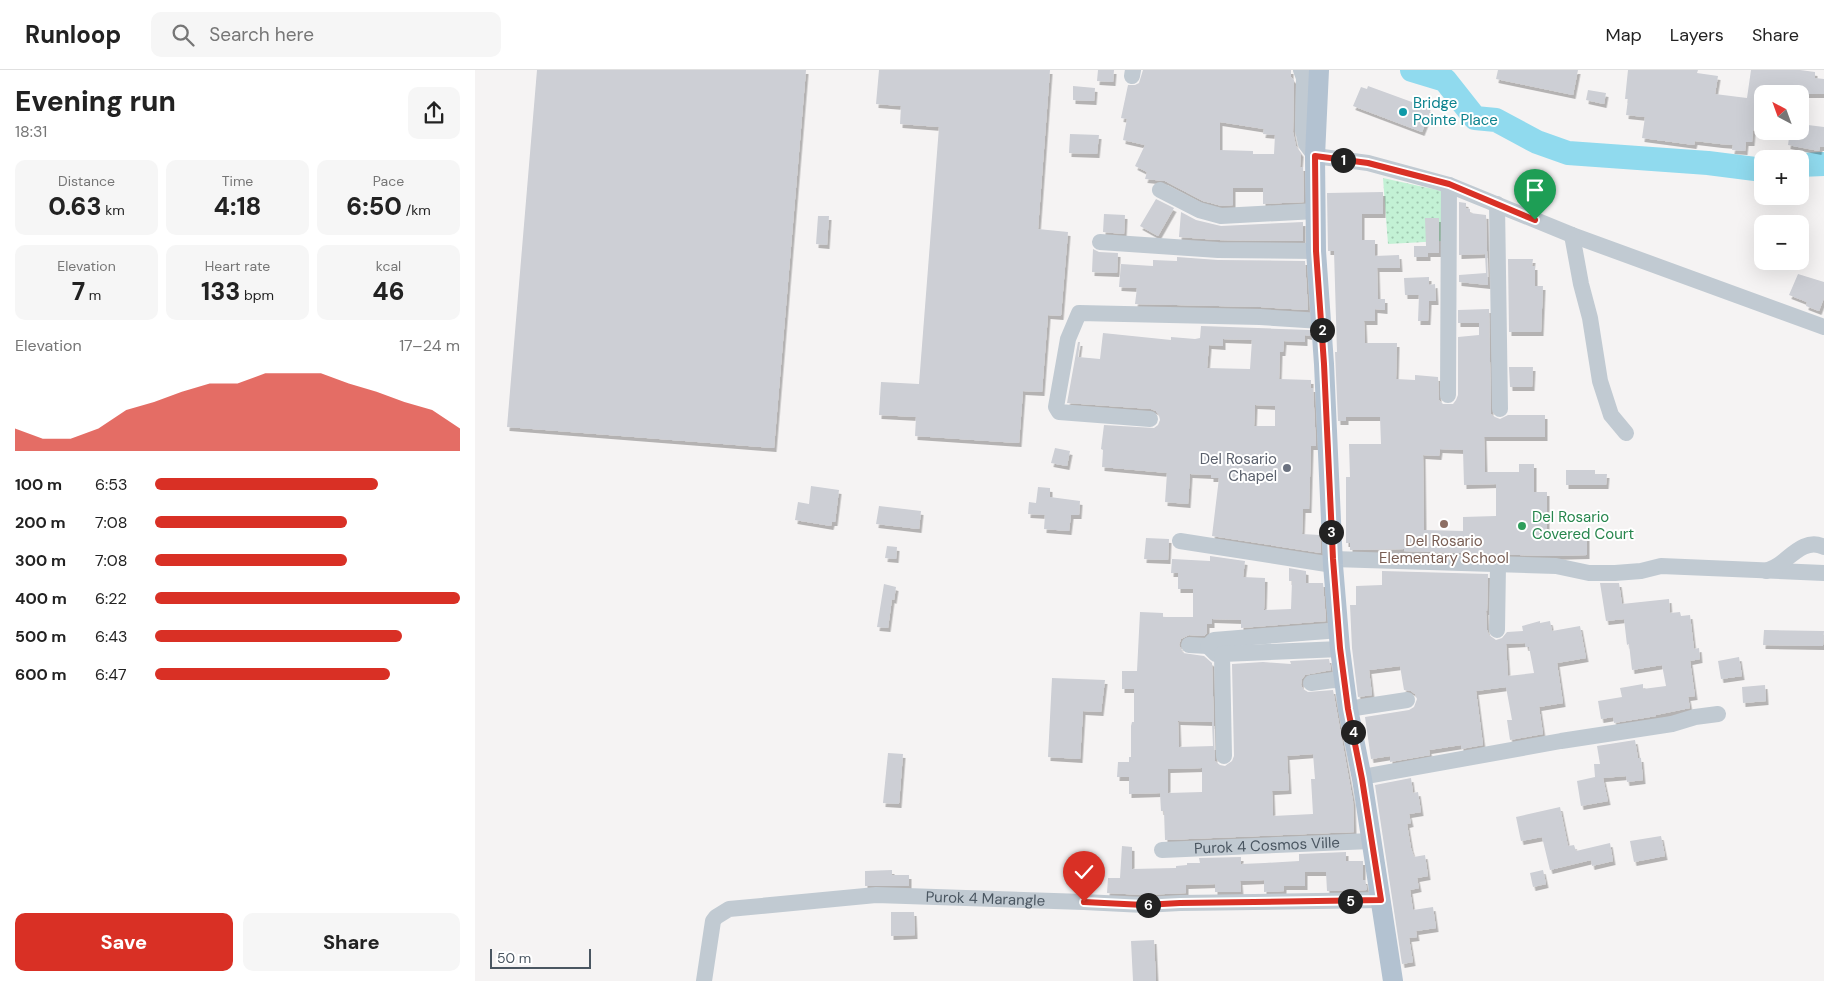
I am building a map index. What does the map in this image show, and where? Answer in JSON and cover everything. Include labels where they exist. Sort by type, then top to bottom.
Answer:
[{"type":"main road","points":[[1319,70],[1315,156],[1316,251],[1333,562],[1348,709],[1362,777],[1393,981]]},
{"type":"street","points":[[1301,70],[1304,78],[1303,130],[1306,144],[1315,156],[1368,163],[1449,184],[1572,235],[1824,327]]},
{"type":"street","points":[[1448,395],[1449,184]]},
{"type":"street","points":[[1160,190],[1199,210],[1221,216],[1317,211]]},
{"type":"street","points":[[1497,204],[1500,409]]},
{"type":"street","points":[[1572,235],[1581,284],[1590,318],[1600,381],[1611,414],[1626,433]]},
{"type":"street","points":[[1101,242],[1218,250],[1316,251]]},
{"type":"street","points":[[1150,419],[1057,411],[1056,407],[1068,338],[1079,313],[1260,317],[1321,321]]},
{"type":"street","points":[[1180,541],[1333,562],[1556,566],[1589,573],[1641,571],[1661,566],[1824,573]]},
{"type":"street","points":[[1765,571],[1778,565],[1806,544],[1824,547]]},
{"type":"street","points":[[1497,630],[1498,565]]},
{"type":"street","points":[[1189,645],[1215,650],[1340,639]]},
{"type":"street","points":[[1215,650],[1224,756]]},
{"type":"street","points":[[1311,683],[1333,680],[1345,681]]},
{"type":"street","points":[[1348,709],[1407,700]]},
{"type":"street","points":[[1362,777],[1561,741],[1672,724],[1718,714]]},
{"type":"street","name":"Purok 4 Cosmos Ville","points":[[1162,850],[1371,841]]},
{"type":"street","name":"Purok 4 Marangle","points":[[704,981],[713,921],[716,916],[729,909],[876,895],[1144,905],[1381,900]]},
{"type":"green space","points":[[1383,178],[1442,191],[1442,241],[1388,244]]},
{"type":"building","points":[[537,70],[806,70],[774,448],[507,427]]},
{"type":"building","points":[[879,70],[1050,70],[1038,229],[1068,232],[1061,316],[1048,315],[1042,392],[1023,391],[1019,443],[915,436],[916,417],[879,415],[881,382],[919,384],[939,127],[900,124],[901,106],[876,104]]},
{"type":"building","points":[[1098,70],[1114,70],[1113,82],[1097,81]]},
{"type":"building","points":[[1143,70],[1291,70],[1291,77],[1294,80],[1293,132],[1296,146],[1301,153],[1300,167],[1303,167],[1304,202],[1263,204],[1263,188],[1233,188],[1233,205],[1222,206],[1203,201],[1165,181],[1145,179],[1147,172],[1135,166],[1145,145],[1123,140],[1127,119],[1121,118],[1128,85],[1139,83]],"holes":[[[1220,122],[1264,129],[1263,134],[1275,135],[1274,154],[1253,154],[1253,151],[1220,150]]]},
{"type":"building","points":[[1498,70],[1578,70],[1573,95],[1496,79]]},
{"type":"building","points":[[1628,70],[1698,70],[1697,73],[1718,76],[1715,94],[1747,98],[1751,70],[1800,70],[1815,72],[1815,78],[1824,79],[1824,94],[1809,94],[1809,85],[1754,85],[1754,130],[1752,142],[1746,142],[1745,151],[1732,150],[1733,145],[1695,141],[1694,145],[1642,138],[1645,117],[1626,115],[1628,99],[1625,99]]},
{"type":"building","points":[[1073,86],[1095,88],[1094,101],[1073,100]]},
{"type":"building","name":"Bridge Pointe Place","points":[[1368,86],[1431,109],[1422,132],[1353,106],[1361,87],[1367,89]]},
{"type":"building","points":[[1588,90],[1606,93],[1604,104],[1586,100]]},
{"type":"building","points":[[1809,125],[1824,127],[1824,147],[1820,147],[1819,151],[1788,145],[1789,140],[1809,140]]},
{"type":"building","points":[[1070,134],[1099,135],[1097,154],[1069,153]]},
{"type":"building","points":[[1383,192],[1383,214],[1362,214],[1362,240],[1375,240],[1375,256],[1399,255],[1400,268],[1377,268],[1378,299],[1385,299],[1385,310],[1375,309],[1375,321],[1364,321],[1365,343],[1397,343],[1396,379],[1415,380],[1415,375],[1438,377],[1439,400],[1443,404],[1453,404],[1458,395],[1458,337],[1479,335],[1479,323],[1458,323],[1458,310],[1489,309],[1491,414],[1500,419],[1508,415],[1545,415],[1545,437],[1484,437],[1485,472],[1519,472],[1519,464],[1534,464],[1534,492],[1547,492],[1547,533],[1587,533],[1587,555],[1547,556],[1404,551],[1404,549],[1350,550],[1350,543],[1346,543],[1346,477],[1350,477],[1349,444],[1381,444],[1380,417],[1346,417],[1346,421],[1338,421],[1334,251],[1328,251],[1327,193]],"holes":[[[1440,449],[1463,450],[1464,485],[1496,484],[1496,516],[1463,517],[1463,531],[1424,530],[1423,455],[1439,456]]]},
{"type":"building","points":[[1156,199],[1174,208],[1158,236],[1140,226]]},
{"type":"building","points":[[1459,202],[1466,203],[1466,208],[1470,209],[1470,213],[1486,215],[1488,285],[1459,282],[1459,275],[1486,273],[1485,254],[1459,255]]},
{"type":"building","points":[[1181,212],[1196,220],[1221,226],[1303,222],[1303,241],[1218,240],[1179,237]]},
{"type":"building","points":[[1104,214],[1125,215],[1124,234],[1103,232]]},
{"type":"building","points":[[818,216],[829,216],[827,245],[816,244]]},
{"type":"building","points":[[1425,218],[1439,218],[1439,253],[1428,253],[1428,257],[1414,257],[1414,246],[1426,246]]},
{"type":"building","points":[[1093,249],[1099,252],[1118,253],[1117,273],[1092,272]]},
{"type":"building","points":[[1177,257],[1218,260],[1305,261],[1308,310],[1135,304],[1137,288],[1119,287],[1121,264],[1153,266],[1153,260],[1177,261]]},
{"type":"building","points":[[1508,259],[1533,259],[1532,266],[1535,266],[1535,286],[1543,286],[1541,332],[1509,332]]},
{"type":"building","points":[[1798,274],[1824,282],[1824,298],[1819,311],[1806,306],[1807,302],[1789,295]]},
{"type":"building","points":[[1429,277],[1429,285],[1435,284],[1436,301],[1429,301],[1428,321],[1418,321],[1419,295],[1405,295],[1404,278]]},
{"type":"building","points":[[1201,326],[1310,330],[1310,336],[1305,335],[1305,342],[1284,341],[1283,352],[1280,352],[1279,379],[1311,380],[1311,388],[1313,388],[1316,446],[1311,446],[1309,509],[1303,509],[1302,534],[1320,535],[1321,553],[1212,536],[1219,478],[1211,478],[1211,475],[1190,474],[1188,504],[1165,502],[1167,473],[1102,467],[1103,450],[1101,449],[1104,425],[1154,428],[1160,420],[1156,411],[1151,409],[1067,403],[1078,342],[1080,342],[1078,357],[1100,359],[1103,333],[1171,340],[1171,337],[1200,338]],"holes":[[[1223,339],[1252,340],[1250,369],[1207,368],[1209,345],[1223,346]],[[1255,405],[1275,406],[1275,426],[1254,426]]]},
{"type":"building","points":[[1509,367],[1533,367],[1532,387],[1510,387]]},
{"type":"building","points":[[1055,448],[1070,451],[1067,466],[1051,463]]},
{"type":"building","points":[[1566,470],[1595,470],[1595,474],[1607,474],[1606,485],[1566,485]]},
{"type":"building","points":[[811,486],[839,490],[835,522],[832,522],[831,526],[795,520],[798,502],[809,504]]},
{"type":"building","points":[[1038,487],[1050,488],[1050,497],[1080,501],[1079,515],[1071,515],[1069,531],[1044,529],[1045,515],[1028,514],[1029,502],[1036,503]]},
{"type":"building","points":[[879,506],[921,511],[919,529],[876,524]]},
{"type":"building","points":[[1146,538],[1169,539],[1168,560],[1144,559]]},
{"type":"building","points":[[887,546],[897,547],[896,559],[885,558]]},
{"type":"building","points":[[1210,556],[1245,561],[1243,577],[1265,578],[1264,610],[1291,609],[1292,581],[1289,581],[1289,568],[1306,571],[1306,583],[1323,583],[1326,621],[1241,628],[1241,620],[1212,619],[1212,624],[1207,624],[1207,633],[1204,636],[1189,635],[1181,639],[1179,645],[1183,653],[1204,656],[1212,663],[1215,761],[1225,766],[1232,761],[1234,756],[1232,664],[1263,662],[1291,664],[1290,661],[1329,659],[1331,670],[1305,675],[1301,685],[1308,692],[1333,690],[1353,801],[1354,832],[1165,840],[1164,811],[1161,811],[1160,793],[1129,794],[1129,777],[1117,777],[1118,762],[1129,762],[1129,757],[1131,757],[1134,689],[1122,689],[1122,671],[1137,671],[1140,612],[1163,613],[1163,617],[1193,617],[1193,589],[1178,589],[1178,573],[1171,573],[1172,559],[1210,561]],"holes":[[[1178,721],[1212,722],[1213,746],[1179,747]],[[1313,754],[1315,779],[1311,779],[1313,814],[1273,816],[1272,791],[1289,790],[1287,756]],[[1202,768],[1202,792],[1168,793],[1168,769]]]},
{"type":"building","points":[[1382,571],[1488,574],[1487,630],[1489,635],[1496,640],[1502,638],[1507,632],[1523,631],[1522,626],[1540,621],[1540,623],[1550,621],[1552,631],[1580,626],[1586,658],[1557,663],[1563,703],[1539,707],[1543,734],[1510,740],[1507,720],[1512,720],[1506,687],[1476,691],[1483,745],[1461,749],[1461,745],[1429,750],[1430,755],[1390,762],[1390,756],[1371,759],[1365,717],[1409,710],[1414,707],[1417,699],[1411,691],[1404,690],[1400,666],[1369,670],[1372,695],[1358,697],[1352,648],[1350,605],[1356,605],[1356,586],[1382,585]],"holes":[[[1525,643],[1526,647],[1529,647],[1534,673],[1508,676],[1506,644]]]},
{"type":"building","points":[[1600,583],[1619,583],[1622,604],[1669,599],[1670,613],[1680,612],[1681,616],[1690,615],[1694,649],[1699,648],[1700,659],[1690,661],[1695,696],[1688,697],[1690,708],[1614,723],[1613,717],[1601,719],[1598,701],[1622,697],[1620,688],[1643,684],[1643,689],[1666,686],[1662,665],[1632,670],[1624,619],[1606,621]]},
{"type":"building","points":[[884,584],[896,587],[894,600],[892,599],[888,628],[877,627]]},
{"type":"building","points":[[1764,630],[1824,631],[1823,646],[1763,645]]},
{"type":"building","points":[[1739,657],[1742,676],[1721,679],[1718,661]]},
{"type":"building","points":[[1052,678],[1105,680],[1101,712],[1083,711],[1080,759],[1048,757]]},
{"type":"building","points":[[1765,685],[1766,701],[1743,703],[1742,687]]},
{"type":"building","points":[[1635,740],[1638,758],[1641,758],[1643,780],[1627,782],[1626,776],[1603,778],[1608,801],[1581,806],[1577,781],[1595,777],[1594,764],[1600,764],[1597,746]]},
{"type":"building","points":[[888,753],[903,754],[899,804],[883,803]]},
{"type":"building","points":[[1411,778],[1413,793],[1418,792],[1421,812],[1409,814],[1411,823],[1407,824],[1411,848],[1414,857],[1425,855],[1428,876],[1417,878],[1419,888],[1410,890],[1413,910],[1433,907],[1436,928],[1416,931],[1417,937],[1409,938],[1413,962],[1402,964],[1375,785]]},
{"type":"building","points":[[1560,807],[1568,846],[1574,845],[1576,851],[1610,843],[1613,861],[1592,866],[1591,860],[1550,870],[1542,837],[1521,841],[1516,817]]},
{"type":"building","points":[[1661,836],[1665,856],[1634,862],[1630,841]]},
{"type":"building","points":[[1122,846],[1132,847],[1132,869],[1176,868],[1176,866],[1187,865],[1187,863],[1200,863],[1199,858],[1241,857],[1241,864],[1299,861],[1299,854],[1346,852],[1346,861],[1363,861],[1363,880],[1365,880],[1367,890],[1327,891],[1326,872],[1305,872],[1305,886],[1284,886],[1284,891],[1264,892],[1264,880],[1240,881],[1241,892],[1215,892],[1215,884],[1186,885],[1186,893],[1144,895],[1107,893],[1108,878],[1120,878]]},
{"type":"building","points":[[892,870],[892,875],[909,875],[909,886],[865,886],[865,871]]},
{"type":"building","points":[[1543,870],[1546,884],[1533,887],[1530,873]]},
{"type":"building","points":[[891,912],[914,912],[915,935],[891,936]]},
{"type":"building","points":[[1154,940],[1156,981],[1133,981],[1131,941]]},
{"type":"waterway","points":[[1412,70],[1445,80],[1475,118],[1496,120],[1537,142],[1568,153],[1708,163],[1754,169]]},
{"type":"waterway","points":[[1809,165],[1824,164]]},
{"type":"place","name":"Bridge Pointe Place","points":[[1403,112]]},
{"type":"place","name":"Del Rosario Chapel","points":[[1287,468]]},
{"type":"place","name":"Del Rosario Elementary School","points":[[1444,524]]},
{"type":"place","name":"Del Rosario Covered Court","points":[[1522,526]]},
{"type":"route","points":[[1084,902],[1144,905],[1381,900],[1362,779],[1348,709],[1340,648],[1333,559],[1324,364],[1316,251],[1315,156],[1368,163],[1449,184],[1535,220]]}]
